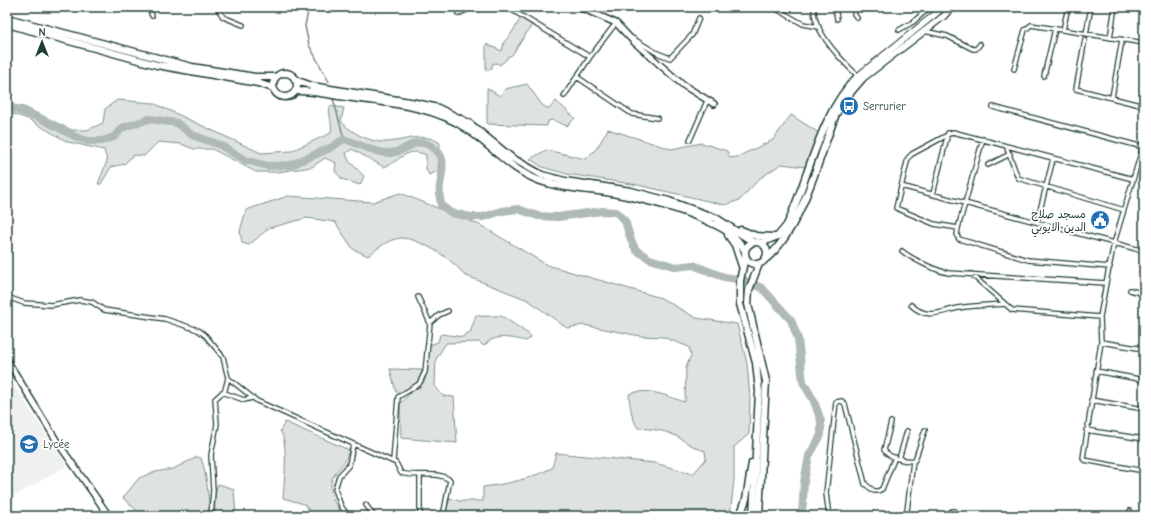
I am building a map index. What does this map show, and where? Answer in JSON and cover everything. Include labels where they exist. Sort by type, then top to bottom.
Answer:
[{"type":"highway","points":[[7,18],[192,67],[255,78],[275,78],[287,73],[295,80],[316,87],[438,108],[469,123],[512,158],[542,175],[565,181],[621,189],[663,199],[705,213],[724,226],[753,242],[761,243],[778,236],[787,225],[832,111],[844,92],[860,77]]},
{"type":"highway","points":[[7,24],[157,65],[258,83],[273,88],[278,95],[283,97],[288,96],[295,91],[312,92],[367,100],[432,113],[467,129],[509,164],[537,179],[568,188],[622,195],[659,204],[756,236],[778,236]]},
{"type":"highway","points":[[759,516],[766,380],[749,316],[748,294],[759,264],[780,245],[792,227],[836,114],[860,77]]},
{"type":"highway","points":[[273,88],[275,78]]},
{"type":"highway","points":[[295,80],[295,91]]},
{"type":"highway","points":[[724,226],[736,238],[750,263],[759,264]]},
{"type":"highway","points":[[724,226],[735,245],[742,271]]},
{"type":"highway","points":[[753,242],[748,245],[745,254],[740,293],[742,311],[754,354],[759,383],[753,516]]},
{"type":"highway","points":[[761,243],[767,251],[767,258]]},
{"type":"highway","points":[[740,516],[746,499],[756,445]]},
{"type":"main road","points":[[579,7],[616,23],[683,85],[714,104]]},
{"type":"main road","points":[[860,77],[944,7]]},
{"type":"main road","points":[[860,77],[923,31],[952,7]]},
{"type":"main road","points":[[7,360],[58,444],[109,516]]},
{"type":"street","points":[[149,7],[152,16]]},
{"type":"street","points":[[217,7],[223,17],[243,25]]},
{"type":"street","points":[[458,14],[472,7]]},
{"type":"street","points":[[507,7],[590,57]]},
{"type":"street","points":[[591,12],[594,7]]},
{"type":"street","points":[[773,7],[803,24],[819,27]]},
{"type":"street","points":[[809,7],[813,8],[819,27],[839,58],[860,77]]},
{"type":"street","points":[[835,7],[837,19]]},
{"type":"street","points":[[856,7],[854,14],[857,18]]},
{"type":"street","points":[[899,30],[913,22],[930,7]]},
{"type":"street","points":[[1063,30],[1068,7]]},
{"type":"street","points":[[1086,34],[1091,7]]},
{"type":"street","points":[[1110,38],[1115,7]]},
{"type":"street","points":[[628,35],[657,53],[670,58],[692,34],[699,18]]},
{"type":"street","points":[[564,96],[590,57],[616,23]]},
{"type":"street","points":[[1014,69],[1028,27],[1035,25],[1144,43]]},
{"type":"street","points":[[1044,76],[1055,28]]},
{"type":"street","points":[[923,31],[947,36],[973,49],[976,49],[980,44]]},
{"type":"street","points":[[1085,39],[1075,88],[1144,106]]},
{"type":"street","points":[[1112,98],[1122,40]]},
{"type":"street","points":[[578,77],[632,114],[658,118]]},
{"type":"street","points":[[690,140],[707,101]]},
{"type":"street","points":[[994,107],[1144,145],[1114,243],[1106,283],[1100,317],[1101,342],[1086,430],[1083,459],[1144,471]]},
{"type":"street","points":[[958,228],[934,224],[896,208],[908,158],[912,154],[948,133],[953,132],[983,139],[1053,159],[1133,179]]},
{"type":"street","points":[[933,194],[948,133]]},
{"type":"street","points":[[983,139],[958,228],[957,237],[961,241],[1028,260],[1110,267]]},
{"type":"street","points":[[1006,146],[1018,178],[1124,210]]},
{"type":"street","points":[[988,165],[1010,154]]},
{"type":"street","points":[[1037,222],[1047,188],[1053,159]]},
{"type":"street","points":[[901,186],[1144,251]]},
{"type":"street","points":[[902,251],[911,258],[919,260],[940,271],[1106,283]]},
{"type":"street","points":[[970,274],[1012,310],[1100,317]]},
{"type":"street","points":[[1130,290],[1144,294]]},
{"type":"street","points":[[7,297],[24,303],[52,305],[80,300],[92,302],[104,310],[140,314],[190,326],[205,335],[223,357],[228,378],[225,390],[216,399],[217,424],[212,455],[213,492],[211,516]]},
{"type":"street","points":[[393,462],[398,397],[415,387],[423,378],[430,323],[418,297]]},
{"type":"street","points":[[911,305],[916,310],[926,314],[947,312],[957,308],[1005,304]]},
{"type":"street","points":[[430,323],[439,314],[448,311]]},
{"type":"street","points":[[1101,342],[1144,349]]},
{"type":"street","points":[[1096,371],[1144,380]]},
{"type":"street","points":[[228,378],[252,398],[264,405],[396,463],[401,473],[444,476],[450,480],[444,511],[440,516]]},
{"type":"street","points":[[222,392],[242,400],[252,398]]},
{"type":"street","points":[[1091,400],[1144,409]]},
{"type":"street","points":[[829,516],[826,493],[836,402],[842,401],[845,404],[865,484],[868,487],[878,491],[882,489],[895,457]]},
{"type":"street","points":[[891,422],[884,450],[899,459],[912,461],[917,458],[925,430]]},
{"type":"street","points":[[1086,430],[1144,439]]},
{"type":"street","points":[[899,459],[907,431]]},
{"type":"street","points":[[348,516],[341,506],[335,490],[339,476],[349,465],[353,445]]},
{"type":"street","points":[[907,510],[912,461]]},
{"type":"street","points":[[420,475],[420,516]]},
{"type":"street","points":[[366,505],[374,516]]},
{"type":"street","points":[[944,516],[952,511],[955,512],[957,516]]},
{"type":"shaded area","points":[[521,18],[532,25],[512,55],[507,57],[507,59],[500,65],[497,63],[492,64],[492,68],[486,71],[486,44],[502,51],[504,42]]},
{"type":"shaded area","points":[[527,84],[542,105],[549,109],[556,101],[575,118],[567,126],[553,120],[548,121],[547,126],[487,124],[487,88],[500,96],[505,89]]},
{"type":"shaded area","points":[[117,100],[153,103],[261,153],[291,151],[331,133],[330,106],[344,108],[341,121],[356,133],[368,139],[387,142],[421,137],[434,139],[440,143],[438,171],[429,175],[426,169],[426,155],[419,153],[408,153],[384,167],[352,149],[346,153],[349,161],[364,176],[360,185],[342,179],[335,171],[336,163],[325,158],[312,167],[277,172],[256,172],[212,149],[194,149],[181,144],[158,142],[144,156],[134,155],[124,164],[111,167],[101,184],[98,184],[107,161],[104,150],[68,142],[28,119],[7,112],[7,104],[24,107],[72,130],[87,130],[103,123],[105,109]]},
{"type":"shaded area","points":[[791,115],[819,133],[806,167],[781,164],[759,179],[740,200],[725,205],[638,185],[567,174],[542,167],[530,159],[546,150],[586,159],[597,148],[608,129],[671,149],[702,143],[727,151],[730,158],[737,157],[773,140]]},
{"type":"shaded area","points":[[400,193],[480,225],[547,265],[661,298],[696,318],[737,324],[747,363],[750,398],[749,434],[734,447],[734,480],[730,516],[687,516],[684,514],[651,513],[623,516],[433,516],[445,515],[450,498],[459,501],[483,501],[483,487],[518,480],[552,468],[556,453],[655,463],[693,474],[706,459],[705,451],[676,436],[653,429],[638,428],[630,408],[629,394],[643,391],[657,393],[685,402],[686,368],[691,355],[689,347],[663,337],[640,336],[584,325],[567,328],[528,300],[464,275],[453,263],[436,251],[409,239],[401,238],[392,240],[368,256],[353,249],[335,222],[307,218],[269,228],[249,245],[242,243],[240,231],[246,210],[288,196],[373,202]]},
{"type":"shaded area","points":[[476,315],[501,316],[530,335],[531,338],[526,341],[498,338],[493,339],[484,346],[479,342],[446,343],[436,359],[435,386],[443,396],[454,397],[457,443],[401,438],[400,404],[408,395],[424,382],[427,373],[429,345],[438,342],[440,335],[442,334],[463,337],[466,333],[470,333]]},
{"type":"shaded area","points":[[390,369],[422,370],[419,379],[410,389],[396,392]]},
{"type":"shaded area","name":"Lycée","points":[[7,375],[67,466],[7,500]]},
{"type":"shaded area","points":[[285,422],[349,450],[344,461],[332,479],[331,485],[332,496],[342,516],[315,516],[304,504],[283,498],[285,453],[283,436],[280,431]]},
{"type":"shaded area","points":[[197,457],[201,458],[205,472],[209,516],[143,516],[123,498],[139,478],[155,472],[173,469]]},
{"type":"shaded area","points":[[218,484],[234,490],[236,516],[215,516],[215,495]]},
{"type":"shaded area","points":[[433,512],[433,516],[417,516],[422,513]]},
{"type":"waterway","points":[[309,7],[305,26],[309,45],[329,82]]},
{"type":"waterway","points":[[333,98],[344,139]]},
{"type":"waterway","points":[[7,106],[40,118],[78,138],[88,141],[102,141],[114,137],[122,128],[149,119],[177,123],[192,135],[220,145],[245,160],[268,166],[291,165],[330,148],[344,139],[385,153],[395,152],[416,143],[424,143],[436,150],[442,159],[443,169],[440,191],[441,205],[451,213],[471,217],[483,217],[502,211],[518,209],[538,216],[558,217],[602,211],[616,212],[625,221],[636,250],[650,259],[676,267],[693,265],[724,277],[743,280],[762,288],[791,320],[798,339],[803,382],[814,401],[821,421],[821,435],[809,456],[804,482],[802,516]]},
{"type":"place","name":"Serrurier","points":[[849,106]]},
{"type":"place","name":"مسجد صلاح الدين الايوبي","points":[[1100,220]]},
{"type":"place","name":"Lycée","points":[[29,444]]}]
